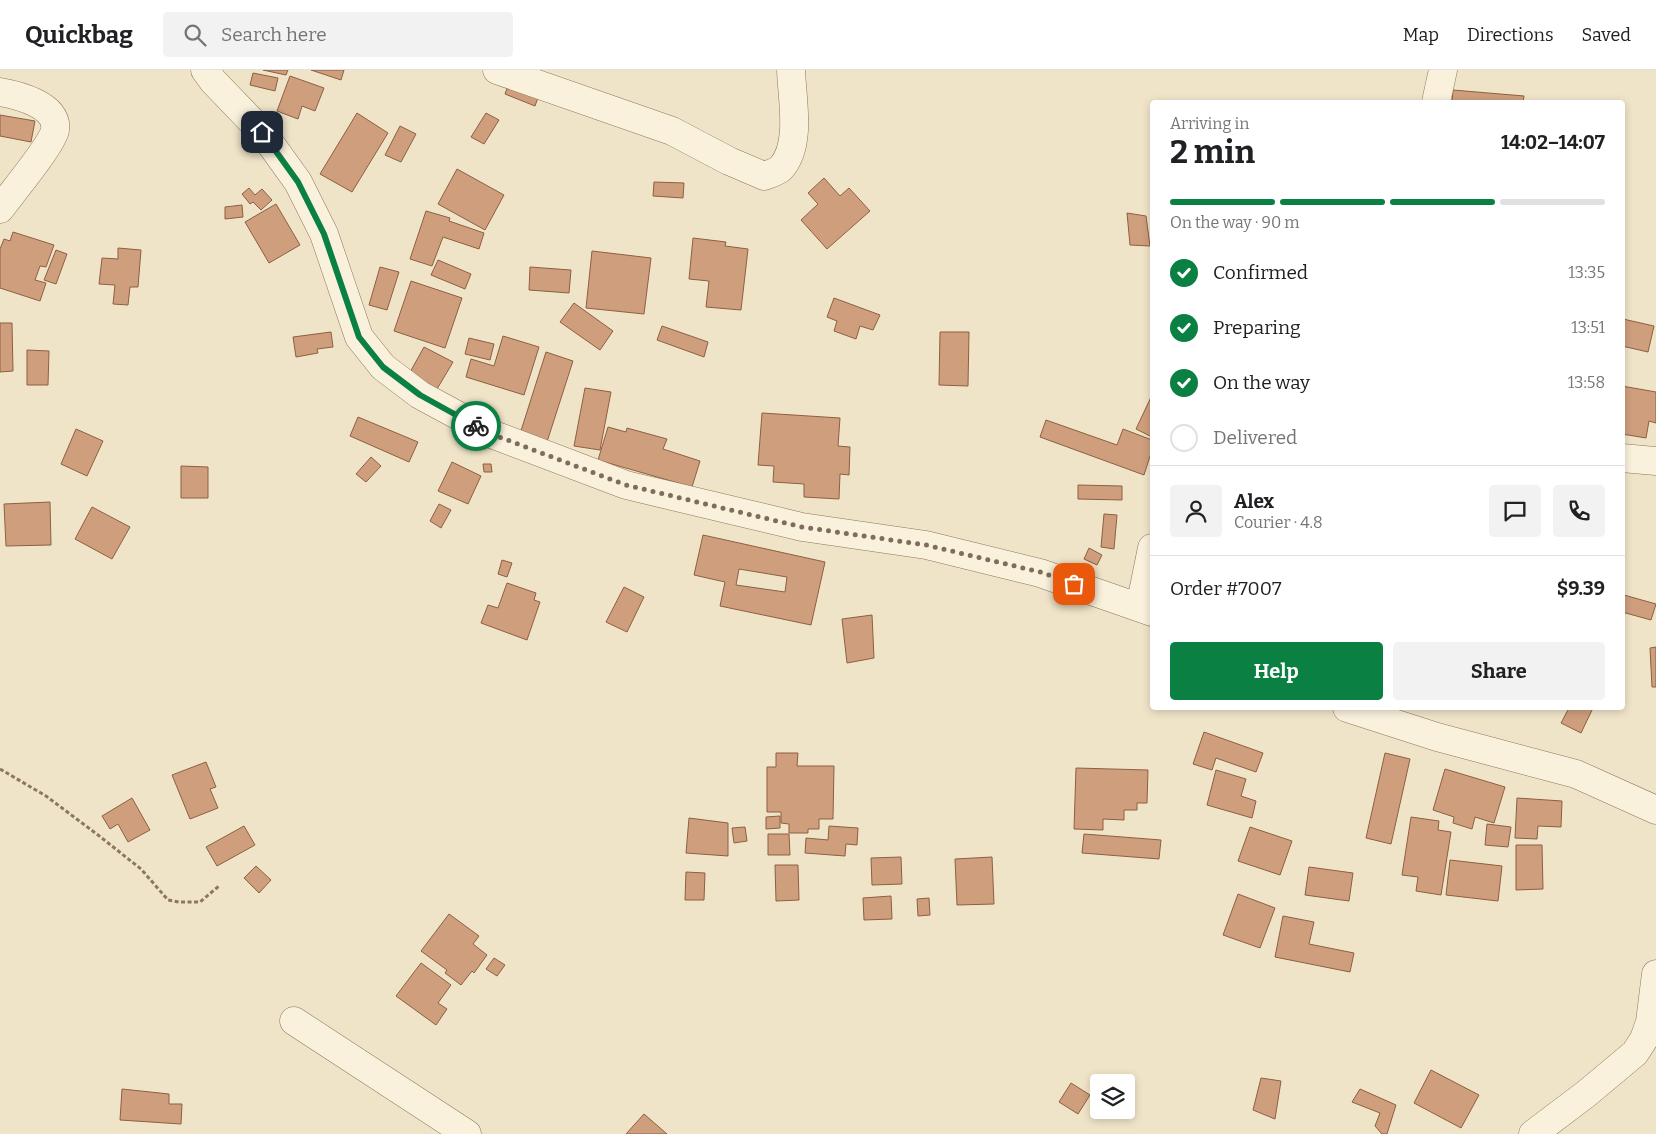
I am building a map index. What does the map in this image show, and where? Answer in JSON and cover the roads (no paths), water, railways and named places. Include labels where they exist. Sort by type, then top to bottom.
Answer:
[{"type":"street","points":[[205,70],[213,81],[262,132],[298,182],[324,234],[359,337],[383,367],[420,395],[494,435],[626,485],[802,527],[926,545],[1040,572],[1146,609],[1150,568]]},
{"type":"street","points":[[497,70],[672,131],[729,161],[764,176],[780,170],[791,152],[794,127],[792,70]]},
{"type":"street","points":[[1436,100],[1443,70]]},
{"type":"street","points":[[0,92],[17,95],[39,104],[52,117],[55,129],[48,143],[0,209]]},
{"type":"street","points":[[1625,458],[1656,461]]},
{"type":"street","points":[[1352,710],[1438,737],[1576,774],[1656,810]]},
{"type":"street","points":[[1534,1134],[1635,1053],[1644,1039],[1650,1022],[1656,974]]},
{"type":"street","points":[[294,1021],[467,1134]]}]
